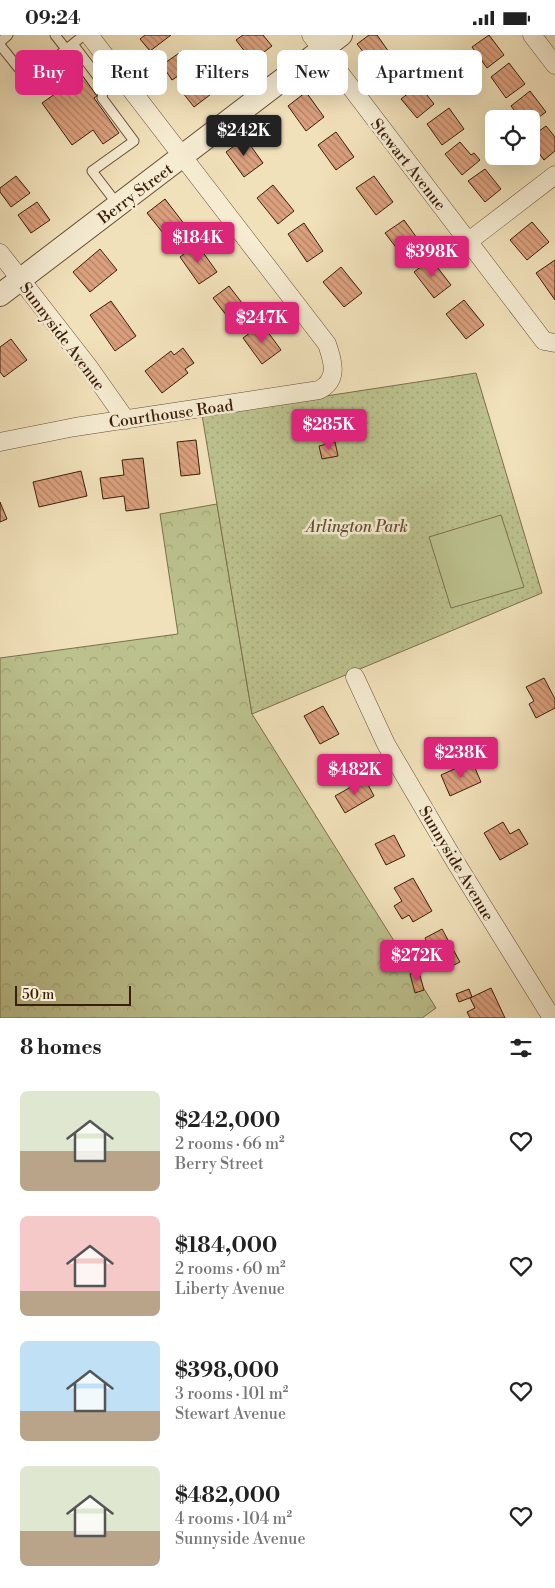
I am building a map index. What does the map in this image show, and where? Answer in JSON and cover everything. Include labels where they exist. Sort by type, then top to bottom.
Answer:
[{"type":"street","points":[[89,35],[182,156]]},
{"type":"street","name":"Berry Street","points":[[0,295],[182,156],[316,42],[341,35]]},
{"type":"street","points":[[532,35],[555,65]]},
{"type":"street","name":"Stewart Avenue","points":[[316,42],[549,342]]},
{"type":"street","name":"Courthouse Road","points":[[0,442],[126,419],[319,390],[331,381],[333,372],[332,359],[327,344],[182,156]]},
{"type":"street","points":[[469,241],[555,175]]},
{"type":"street","name":"Sunnyside Avenue","points":[[0,253],[88,365],[126,419]]},
{"type":"street","name":"Sunnyside Avenue","points":[[355,677],[391,752],[453,858],[552,1018]]},
{"type":"lane","points":[[8,35],[0,43],[28,80],[84,35]]},
{"type":"lane","points":[[55,35],[70,46],[104,85],[102,98],[134,141],[92,171],[118,205]]},
{"type":"green space","name":"Arlington Park","points":[[476,373],[542,593],[252,714],[202,415]]},
{"type":"green space","points":[[217,504],[252,714],[436,1008],[422,1018],[0,1018],[0,658],[178,634],[160,514]]},
{"type":"green space","points":[[501,515],[524,587],[451,608],[429,537]]},
{"type":"building","points":[[145,35],[171,35],[151,50],[140,39]]},
{"type":"building","points":[[243,35],[263,35],[272,46],[267,50],[244,50],[236,40]]},
{"type":"building","points":[[369,35],[377,35],[388,50],[362,50],[357,44]]},
{"type":"building","points":[[489,35],[504,55],[487,68],[482,61],[482,50],[474,50],[472,47]]},
{"type":"building","points":[[177,54],[177,77],[172,80],[167,72],[167,62]]},
{"type":"building","points":[[509,63],[525,84],[506,98],[491,77]]},
{"type":"building","points":[[83,76],[93,90],[93,95],[97,96],[94,98],[119,133],[103,144],[93,130],[72,145],[42,103],[53,95],[83,95]]},
{"type":"building","points":[[530,91],[546,112],[540,116],[540,110],[514,110],[511,106]]},
{"type":"building","points":[[185,95],[210,95],[194,107]]},
{"type":"building","points":[[302,95],[308,95],[324,117],[306,131],[288,106]]},
{"type":"building","points":[[406,95],[427,95],[434,104],[417,118],[401,99]]},
{"type":"building","points":[[449,108],[464,129],[442,145],[427,124]]},
{"type":"building","points":[[546,126],[555,137],[555,151],[544,160],[540,155],[540,130]]},
{"type":"building","points":[[336,132],[354,157],[336,170],[318,145]]},
{"type":"building","points":[[245,138],[263,163],[244,177],[226,152]]},
{"type":"building","points":[[460,142],[471,155],[474,153],[480,160],[462,175],[445,154]]},
{"type":"building","points":[[485,169],[501,189],[485,202],[468,181]]},
{"type":"building","points":[[16,176],[30,193],[11,207],[0,192],[0,188]]},
{"type":"building","points":[[374,176],[393,202],[376,215],[356,188]]},
{"type":"building","points":[[273,185],[294,211],[278,224],[257,198]]},
{"type":"building","points":[[165,199],[185,225],[167,238],[147,213]]},
{"type":"building","points":[[37,202],[50,220],[31,233],[18,215]]},
{"type":"building","points":[[404,220],[422,245],[404,258],[385,233]]},
{"type":"building","points":[[532,222],[549,242],[527,260],[510,240]]},
{"type":"building","points":[[304,223],[323,251],[307,262],[288,234]]},
{"type":"building","points":[[197,244],[217,272],[199,284],[180,257]]},
{"type":"building","points":[[100,249],[117,270],[90,292],[73,272]]},
{"type":"building","points":[[431,259],[451,285],[434,298],[414,272]]},
{"type":"building","points":[[555,260],[555,300],[536,273]]},
{"type":"building","points":[[341,267],[362,293],[344,307],[323,282]]},
{"type":"building","points":[[229,286],[249,312],[233,324],[213,298]]},
{"type":"building","points":[[464,300],[484,325],[466,339],[446,314]]},
{"type":"building","points":[[111,301],[136,336],[115,351],[90,315]]},
{"type":"building","points":[[262,324],[281,350],[262,364],[243,338]]},
{"type":"building","points":[[11,339],[27,360],[4,377],[0,372],[0,347]]},
{"type":"building","points":[[183,348],[194,363],[185,369],[188,373],[162,393],[145,371],[171,351],[174,355]]},
{"type":"building","points":[[196,440],[200,474],[181,476],[177,442]]},
{"type":"building","points":[[335,442],[338,456],[322,459],[319,446]]},
{"type":"building","points":[[143,458],[149,508],[126,511],[124,496],[103,499],[100,478],[124,475],[122,460]]},
{"type":"building","points":[[81,471],[87,496],[39,507],[33,482]]},
{"type":"building","points":[[0,502],[7,519],[0,522]]},
{"type":"building","points":[[544,678],[555,699],[555,708],[536,718],[529,704],[534,701],[526,687]]},
{"type":"building","points":[[323,706],[339,734],[320,744],[304,716]]},
{"type":"building","points":[[472,761],[481,782],[450,796],[441,775]]},
{"type":"building","points":[[365,779],[374,796],[345,813],[335,796]]},
{"type":"building","points":[[503,822],[510,834],[519,829],[528,844],[500,860],[484,833]]},
{"type":"building","points":[[394,835],[405,856],[386,865],[375,844]]},
{"type":"building","points":[[413,878],[432,911],[413,922],[409,915],[402,919],[394,906],[402,901],[394,888]]},
{"type":"building","points":[[442,929],[460,962],[442,971],[425,938]]},
{"type":"building","points":[[419,972],[424,990],[415,993],[410,974]]},
{"type":"building","points":[[491,988],[505,1018],[470,1018],[467,1012],[475,1008],[470,998]]},
{"type":"building","points":[[469,989],[472,997],[459,1002],[456,994]]}]
